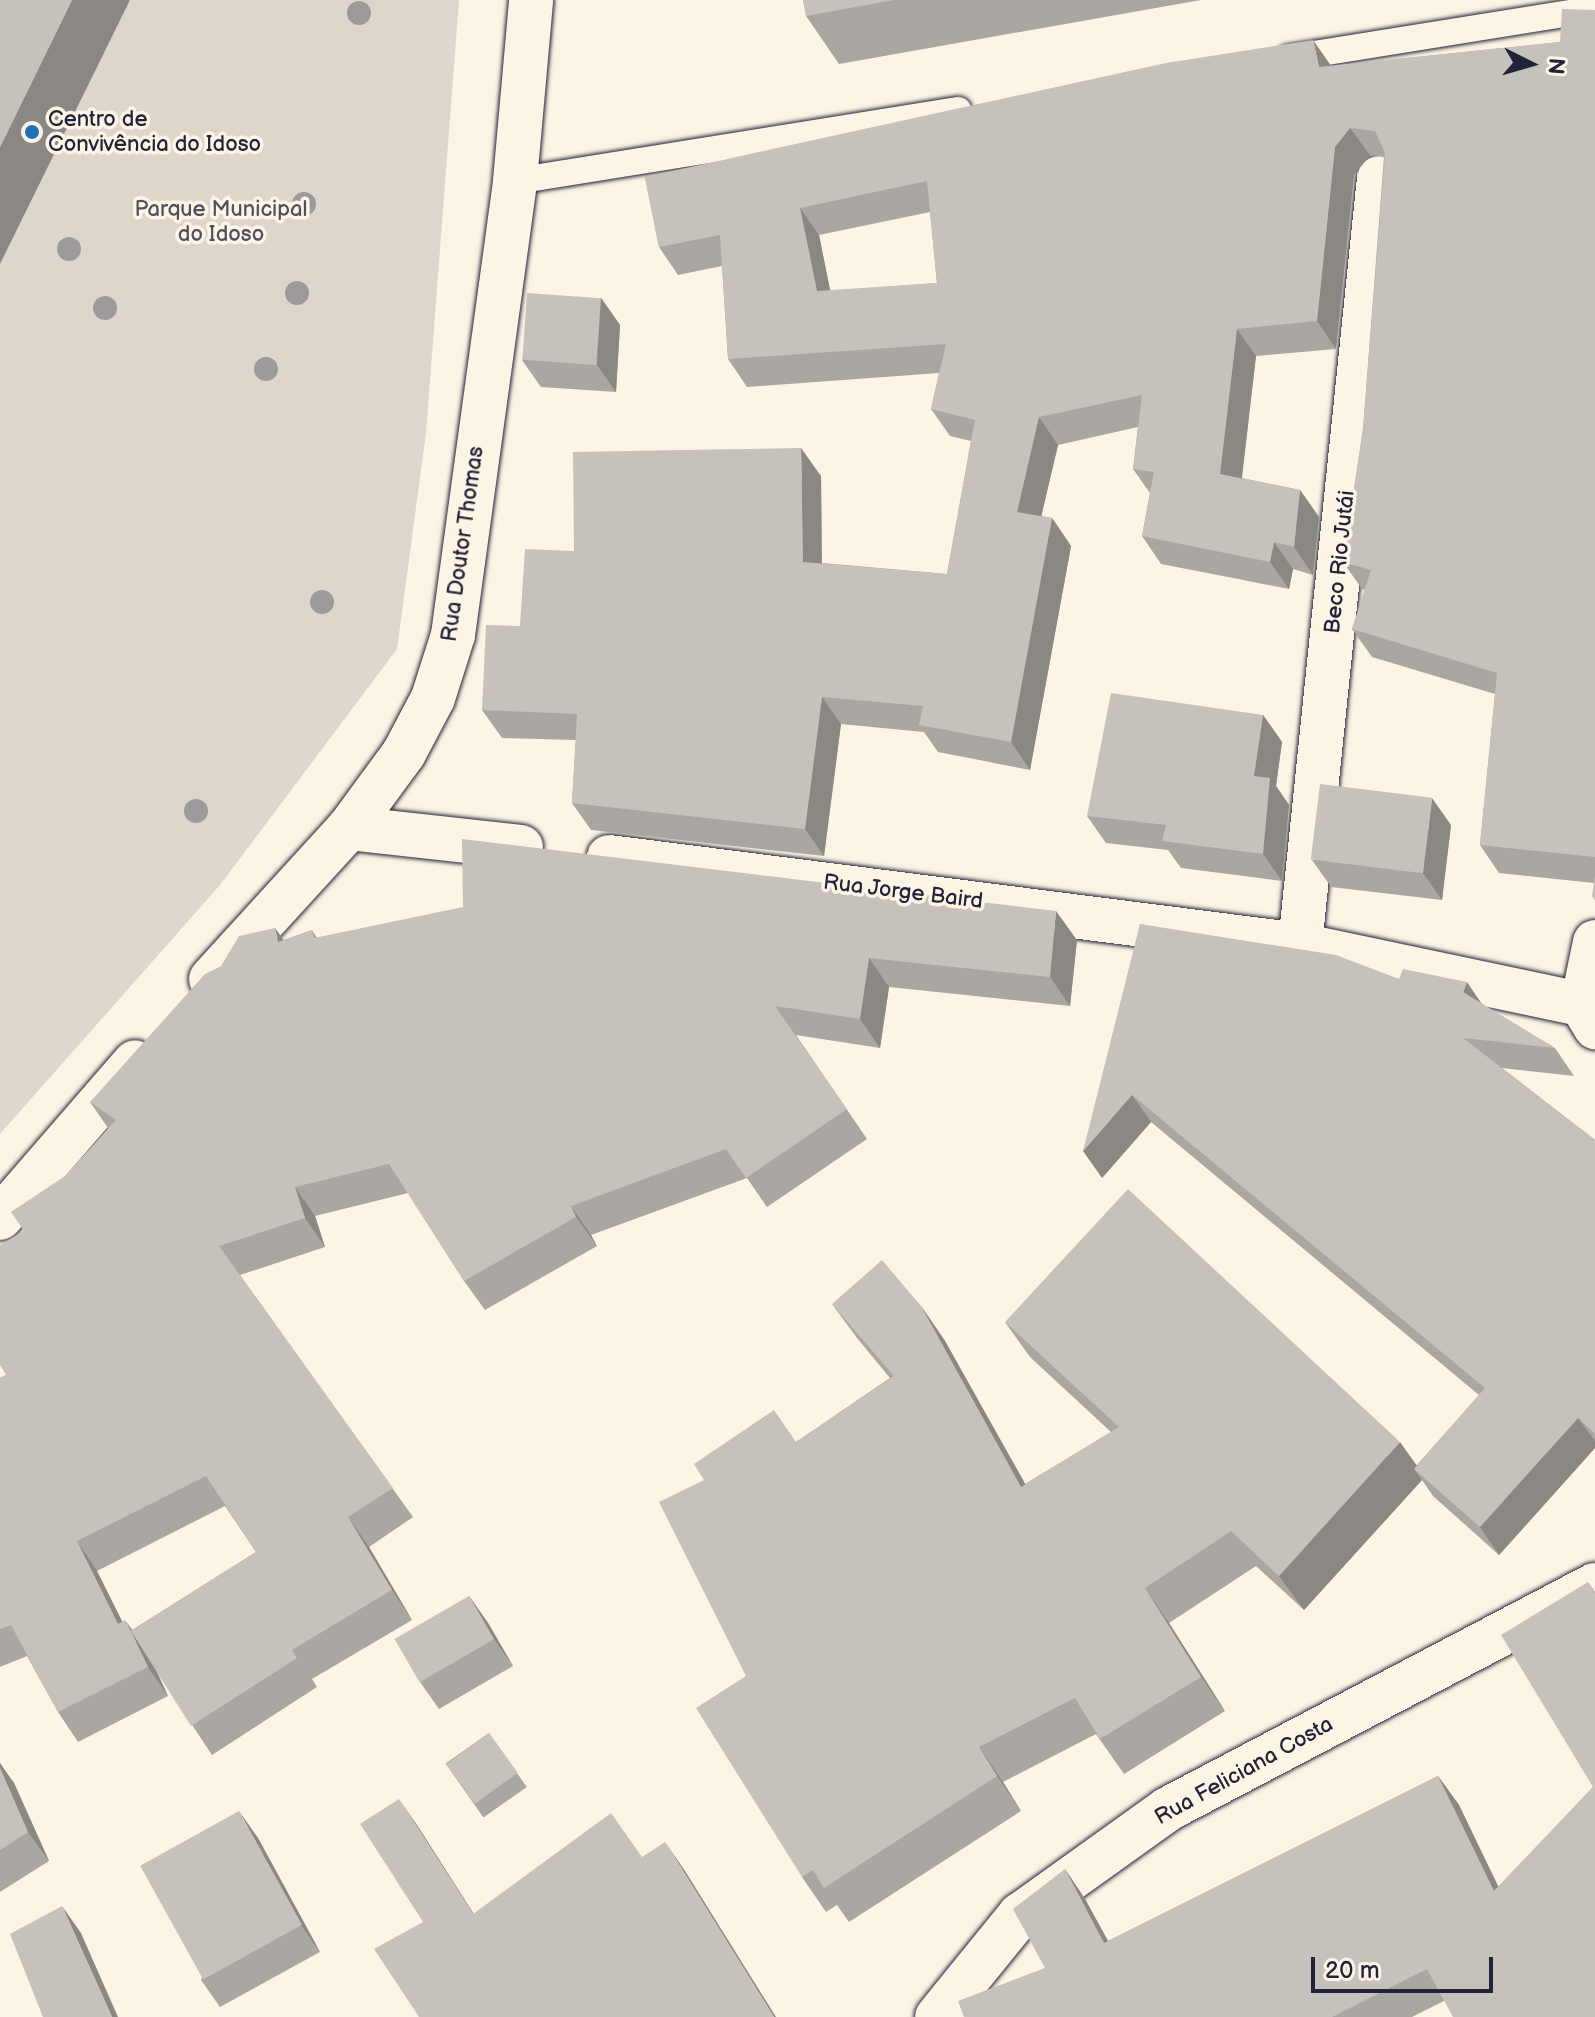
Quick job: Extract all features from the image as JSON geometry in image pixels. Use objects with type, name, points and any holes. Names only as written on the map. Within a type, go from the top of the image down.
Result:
[{"type":"street","name":"Rua Doutor Thomas","points":[[0,1218],[176,1017],[349,828],[404,753],[433,698],[453,635],[515,181],[531,0]]},
{"type":"street","name":"Beco Rio Jutái","points":[[1300,945],[1379,178]]},
{"type":"street","name":"Rua Jorge Baird","points":[[349,828],[857,885],[1300,945],[1591,1013]]},
{"type":"street","points":[[1591,1013],[1595,942]]},
{"type":"street","name":"Rua Feliciana Costa","points":[[937,2017],[1020,1915],[1168,1809],[1595,1585]]},
{"type":"lane","points":[[1266,61],[1595,9]]},
{"type":"lane","points":[[515,181],[984,106]]},
{"type":"green space","name":"Parque Municipal do Idoso","points":[[0,0],[459,0],[426,433],[397,649],[220,885],[0,1134]]},
{"type":"building","points":[[0,0],[72,0],[0,147]]},
{"type":"building","points":[[803,0],[894,0],[806,16]]},
{"type":"building","points":[[1562,9],[1595,10],[1595,857],[1480,845],[1497,673],[1352,629],[1371,570],[1343,562],[1363,429],[1385,153],[1375,131],[1350,128],[1335,147],[1317,321],[1237,329],[1220,474],[1300,490],[1294,547],[1274,542],[1270,562],[1142,536],[1154,472],[1133,469],[1142,395],[1039,417],[1017,512],[1052,518],[1011,742],[919,725],[923,706],[822,697],[805,829],[572,803],[577,714],[482,710],[486,625],[520,626],[525,549],[574,551],[573,452],[801,448],[803,562],[947,574],[975,420],[931,409],[946,344],[728,359],[720,235],[659,247],[645,177],[1166,63],[1313,40],[1319,67],[1560,42]],"holes":[[[927,181],[937,283],[817,291],[800,208]]]},
{"type":"building","points":[[527,293],[601,298],[596,365],[522,360]]},
{"type":"building","points":[[1111,693],[1263,715],[1254,776],[1270,778],[1263,854],[1162,841],[1166,825],[1087,816]]},
{"type":"building","points":[[1320,784],[1432,798],[1423,873],[1311,859]]},
{"type":"building","points":[[462,839],[1056,911],[1050,977],[869,958],[860,1019],[775,1006],[847,1109],[746,1178],[726,1149],[571,1206],[576,1217],[464,1281],[389,1164],[295,1187],[305,1218],[219,1246],[393,1488],[348,1517],[392,1590],[292,1650],[297,1658],[191,1726],[131,1631],[148,1667],[58,1712],[11,1625],[0,1629],[0,1378],[6,1375],[0,1365],[0,1245],[24,1231],[11,1212],[65,1176],[116,1120],[90,1102],[205,974],[221,966],[239,936],[275,928],[278,942],[312,930],[314,938],[463,907]],"holes":[[[206,1476],[256,1552],[131,1631],[125,1620],[118,1624],[77,1541]]]},
{"type":"building","points":[[1140,924],[1336,955],[1399,979],[1403,969],[1467,982],[1463,992],[1555,1048],[1463,1038],[1595,1140],[1595,1434],[1578,1418],[1480,1527],[1414,1469],[1485,1388],[1132,1095],[1083,1151]]},
{"type":"building","points":[[1128,1189],[1400,1442],[1279,1576],[1231,1531],[1145,1588],[1201,1677],[1100,1739],[1075,1698],[979,1747],[997,1776],[824,1888],[813,1870],[802,1877],[696,1708],[746,1676],[659,1502],[704,1480],[694,1464],[774,1410],[796,1442],[894,1376],[832,1304],[882,1260],[921,1306],[1021,1487],[1119,1427],[1005,1322]]},
{"type":"building","points":[[1588,1582],[1595,1593],[1595,2017],[1453,2017],[1427,1969],[1332,2017],[964,2017],[958,2001],[1045,1968],[1013,1909],[1065,1869],[1104,1943],[1438,1776],[1494,1891],[1593,1787],[1501,1635]]},
{"type":"building","points":[[469,1596],[494,1639],[420,1682],[395,1639]]},
{"type":"building","points":[[489,1733],[518,1773],[475,1804],[446,1764]]},
{"type":"building","points":[[0,1768],[28,1832],[0,1850]]},
{"type":"building","points":[[399,1799],[473,1914],[611,1813],[642,1857],[665,1842],[774,2017],[419,2017],[374,1949],[423,1922],[360,1824]]},
{"type":"building","points":[[239,1811],[302,1925],[203,1979],[140,1866]]},
{"type":"building","points":[[62,1906],[112,2017],[43,2017],[10,1934]]},
{"type":"place","name":"Centro de Convivência do Idoso","points":[[32,132]]}]
